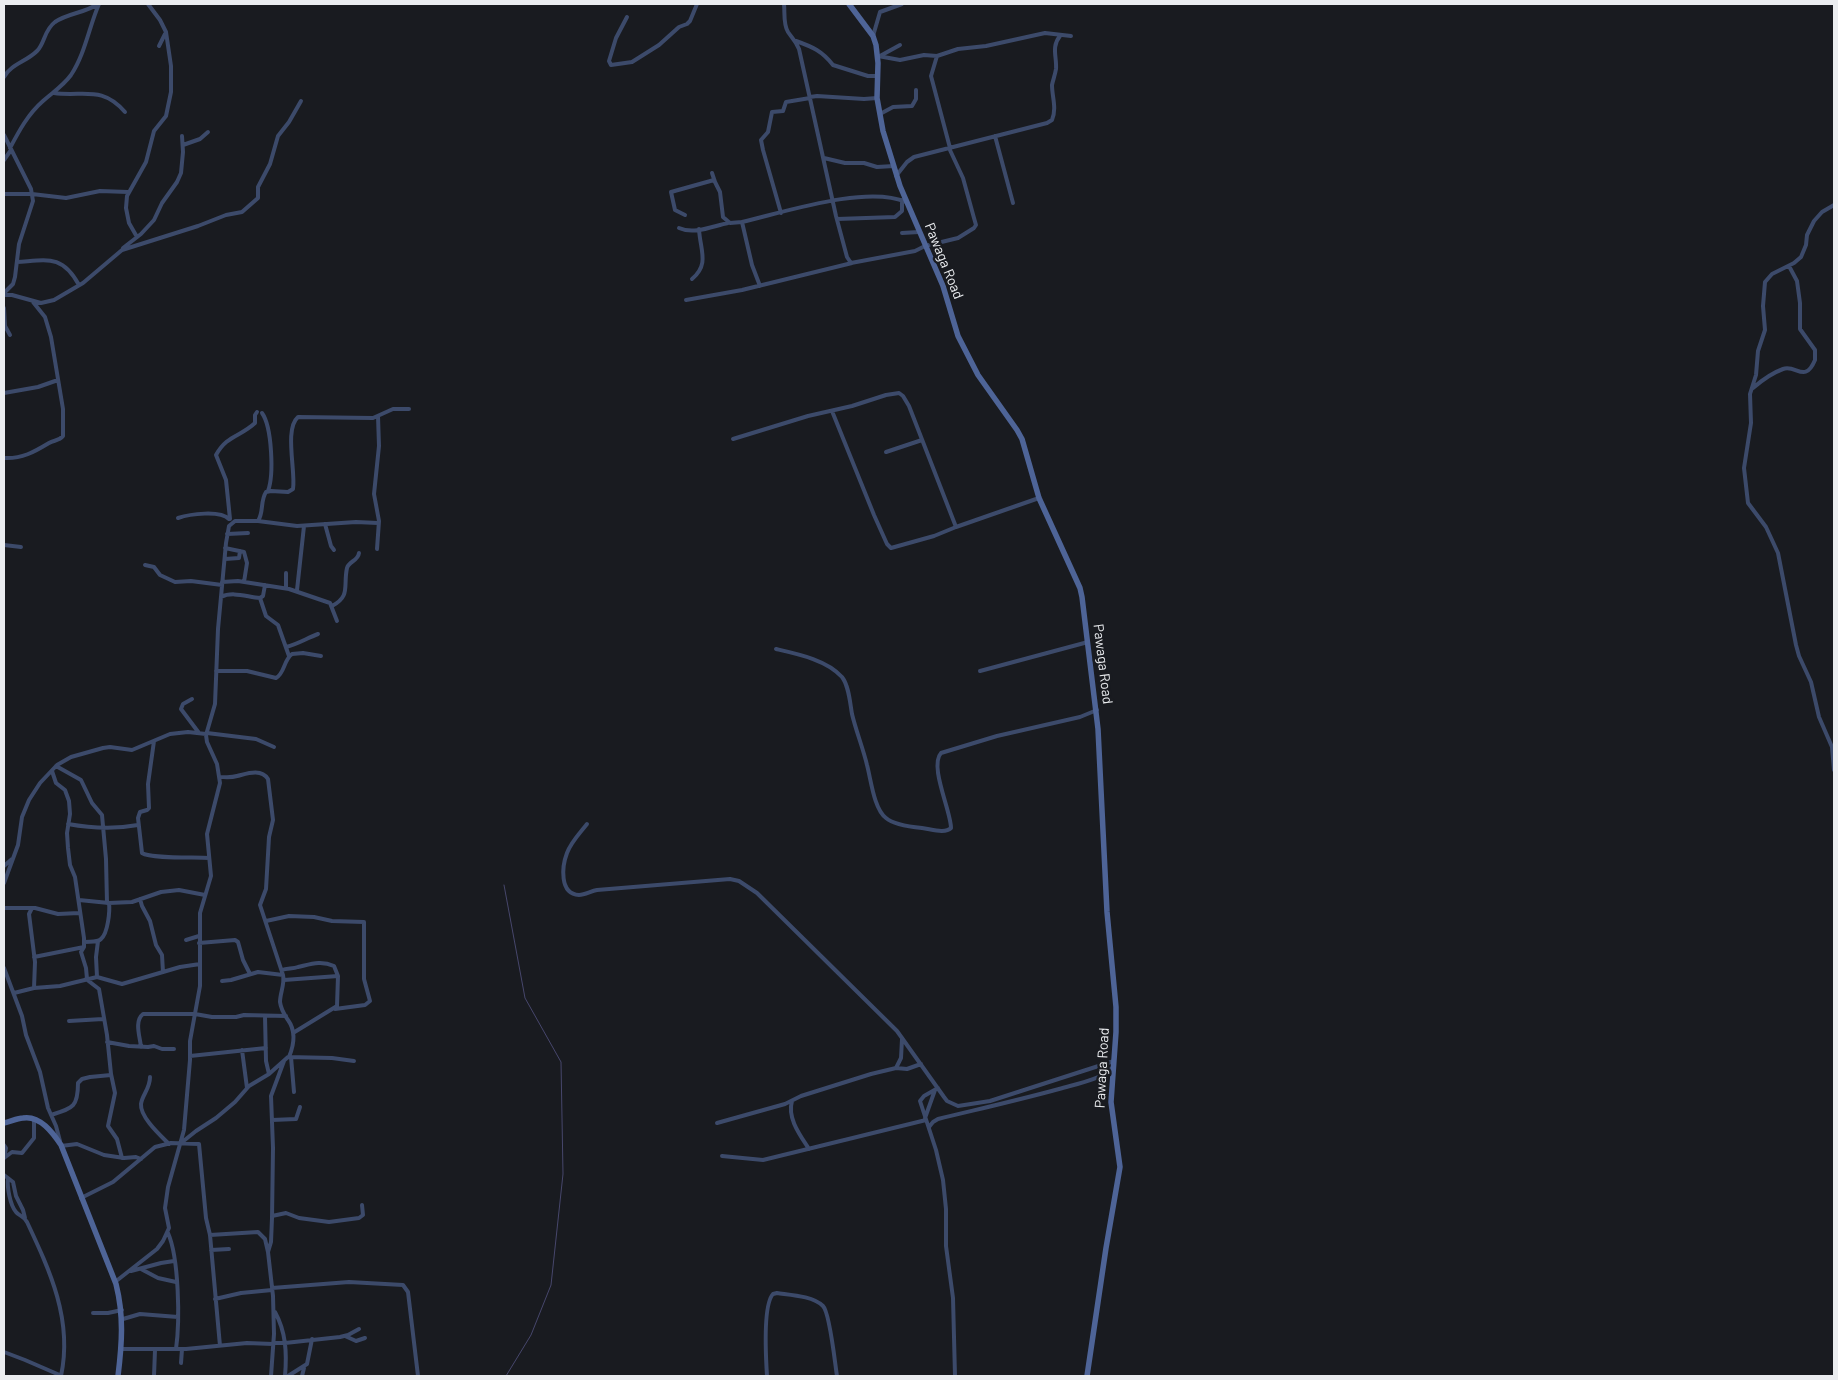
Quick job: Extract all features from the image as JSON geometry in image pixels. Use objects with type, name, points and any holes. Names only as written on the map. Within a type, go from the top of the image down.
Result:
[{"type":"main road","name":"Pawaga Road","points":[[849,4],[872,36],[879,56],[878,98],[880,114],[904,201],[938,270],[958,336],[972,365],[1012,420],[1022,439],[1039,498],[1080,588],[1097,710],[1107,912],[1116,1007],[1111,1102],[1120,1175],[1106,1248],[1088,1376]]},
{"type":"main road","points":[[4,1123],[23,1118],[34,1120],[48,1129],[61,1146],[115,1282],[122,1310],[118,1376]]},
{"type":"street","points":[[4,77],[12,67],[37,51],[46,32],[54,23],[99,4]]},
{"type":"street","points":[[4,160],[28,117],[43,101],[54,93],[72,72],[92,26],[99,4]]},
{"type":"street","points":[[137,237],[132,230],[127,215],[126,202],[128,192],[146,162],[154,132],[164,119],[172,92],[166,32],[148,4]]},
{"type":"street","points":[[627,17],[616,38],[609,61],[612,65],[632,62],[659,45],[679,27],[687,24],[698,4]]},
{"type":"street","points":[[784,4],[786,27],[796,41],[821,52],[829,58],[833,65],[868,76],[878,76]]},
{"type":"street","points":[[872,36],[880,12],[902,4]]},
{"type":"street","points":[[159,46],[166,32]]},
{"type":"street","points":[[879,56],[900,60],[924,55],[937,56],[958,49],[986,46],[1045,33],[1071,36]]},
{"type":"street","points":[[896,176],[910,160],[1047,123],[1052,120],[1054,111],[1052,84],[1056,68],[1055,46],[1060,36]]},
{"type":"street","points":[[796,41],[837,219],[847,257],[853,263]]},
{"type":"street","points":[[879,56],[900,45]]},
{"type":"street","points":[[686,300],[760,286],[853,263],[915,251],[925,246],[958,238],[974,228],[976,225],[963,178],[949,148],[931,76],[937,56]]},
{"type":"street","points":[[880,114],[893,107],[912,106],[916,99],[916,90]]},
{"type":"street","points":[[54,93],[92,93],[108,97],[116,102],[124,112]]},
{"type":"street","points":[[781,213],[762,150],[761,140],[768,132],[772,112],[784,111],[786,102],[817,96],[878,98]]},
{"type":"street","points":[[122,250],[198,226],[226,214],[239,213],[256,202],[259,184],[270,164],[278,136],[290,122],[301,101]]},
{"type":"street","points":[[182,145],[200,139],[208,132]]},
{"type":"street","points":[[4,135],[32,194],[32,205],[19,244],[14,280],[4,294],[33,302],[45,303],[79,286],[137,237],[157,216],[162,203],[181,173],[182,136]]},
{"type":"street","points":[[995,136],[1013,203]]},
{"type":"street","points":[[4,148],[10,148]]},
{"type":"street","points":[[824,158],[845,163],[864,163],[880,168],[894,166]]},
{"type":"street","points":[[712,173],[720,192],[723,217],[728,223]]},
{"type":"street","points":[[685,215],[675,210],[671,192],[714,180]]},
{"type":"street","points":[[4,194],[32,194],[70,198],[100,191],[128,192]]},
{"type":"street","points":[[679,228],[699,230],[728,223],[742,222],[833,200],[862,196],[884,197],[904,201],[902,212],[895,217],[837,219]]},
{"type":"street","points":[[1834,205],[1816,218],[1807,235],[1803,254],[1789,266],[1772,274],[1765,282],[1763,306],[1765,330],[1758,351],[1756,374],[1750,394],[1751,423],[1744,468],[1748,503],[1766,528],[1778,553],[1796,645],[1811,682],[1819,718],[1833,751],[1834,770]]},
{"type":"street","points":[[742,222],[752,265],[760,286]]},
{"type":"street","points":[[692,278],[700,271],[703,264],[699,230]]},
{"type":"street","points":[[902,233],[919,232]]},
{"type":"street","points":[[17,262],[48,259],[55,261],[71,272],[79,286]]},
{"type":"street","points":[[1752,389],[1782,369],[1788,368],[1802,373],[1805,372],[1812,366],[1815,360],[1814,350],[1800,329],[1800,303],[1797,281],[1789,266]]},
{"type":"street","points":[[4,458],[18,458],[31,454],[62,438],[63,433],[63,409],[48,327],[45,317],[33,302]]},
{"type":"street","points":[[4,308],[5,326],[10,335]]},
{"type":"street","points":[[4,393],[38,387],[58,380]]},
{"type":"street","points":[[733,438],[899,393],[909,406],[956,527]]},
{"type":"street","points":[[268,491],[284,493],[292,489],[294,484],[291,454],[293,427],[295,419],[298,417],[373,418],[392,410],[409,409]]},
{"type":"street","points":[[832,410],[874,515],[889,546],[896,548],[934,536],[1039,498]]},
{"type":"street","points":[[176,1350],[178,1317],[174,1249],[168,1232],[165,1208],[169,1179],[181,1143],[186,1106],[190,1041],[200,986],[200,913],[211,876],[206,834],[219,790],[220,777],[217,764],[207,742],[206,733],[214,709],[225,548],[231,521],[226,480],[216,455],[227,440],[241,433],[255,422],[255,415],[260,412],[267,425],[272,464],[271,479],[268,491],[263,498],[258,521]]},
{"type":"street","points":[[377,549],[378,523],[374,494],[379,446],[378,416]]},
{"type":"street","points":[[886,452],[922,440]]},
{"type":"street","points":[[178,518],[192,515],[220,515],[227,516],[231,521]]},
{"type":"street","points":[[231,521],[258,521],[304,526],[356,522],[378,523]]},
{"type":"street","points":[[326,524],[334,550]]},
{"type":"street","points":[[298,590],[304,526]]},
{"type":"street","points":[[227,534],[248,533]]},
{"type":"street","points":[[4,545],[21,547]]},
{"type":"street","points":[[225,548],[244,552],[247,559],[244,582]]},
{"type":"street","points":[[225,559],[239,558],[240,551]]},
{"type":"street","points":[[332,606],[341,601],[344,595],[347,569],[359,557],[359,554]]},
{"type":"street","points":[[145,565],[154,567],[160,575],[175,582],[222,583],[231,580],[298,590],[330,603],[337,621]]},
{"type":"street","points":[[286,573],[286,588]]},
{"type":"street","points":[[260,598],[263,596],[265,585]]},
{"type":"street","points":[[221,597],[235,594],[260,598]]},
{"type":"street","points":[[260,598],[266,616],[278,625],[289,656]]},
{"type":"street","points":[[286,647],[308,636],[318,634]]},
{"type":"street","points":[[980,671],[1088,642]]},
{"type":"street","points":[[776,648],[824,665],[841,677],[846,686],[855,729],[867,764],[876,802],[883,815],[890,821],[919,828],[944,831],[951,828],[938,771],[938,759],[941,753],[997,736],[1078,717],[1097,710]]},
{"type":"street","points":[[216,671],[247,671],[276,678],[282,673],[289,656],[296,654],[321,656]]},
{"type":"street","points":[[192,699],[183,704],[181,709],[199,733]]},
{"type":"street","points":[[4,883],[18,845],[22,817],[29,800],[40,783],[56,766],[71,757],[110,747],[132,750],[174,734],[206,733],[256,740],[274,747]]},
{"type":"street","points":[[154,741],[148,784],[149,808],[140,812],[138,818],[141,850],[144,854],[209,858]]},
{"type":"street","points":[[56,766],[81,780],[92,803],[102,815],[104,827],[109,920],[103,938],[98,941],[84,942]]},
{"type":"street","points":[[52,771],[55,780],[64,788],[69,800],[68,855],[74,873],[79,900],[84,942],[81,952],[86,968],[86,979]]},
{"type":"street","points":[[220,777],[234,777],[251,772],[263,774],[267,777],[273,820],[269,837],[266,889],[260,905],[284,978],[280,1003],[291,1024],[293,1033],[293,1046],[290,1057],[294,1092]]},
{"type":"street","points":[[68,824],[104,827],[138,825]]},
{"type":"street","points":[[587,824],[566,853],[564,883],[566,889],[580,895],[598,890],[730,879],[739,881],[757,893],[857,990],[902,1037],[937,1089],[952,1104],[968,1106],[990,1101],[1114,1064]]},
{"type":"street","points":[[4,866],[12,859]]},
{"type":"street","points":[[79,900],[108,903],[132,902],[161,892],[179,890],[205,894]]},
{"type":"street","points":[[140,899],[152,926],[156,945],[162,955],[163,972]]},
{"type":"street","points":[[4,908],[32,908],[58,914],[80,913]]},
{"type":"street","points":[[32,908],[29,914],[34,957],[34,988]]},
{"type":"street","points":[[266,922],[289,916],[332,920],[358,920],[364,922],[364,979],[370,1001],[365,1005],[335,1008],[293,1033]]},
{"type":"street","points":[[186,940],[199,936]]},
{"type":"street","points":[[199,943],[236,940],[250,974]]},
{"type":"street","points":[[96,977],[98,941]]},
{"type":"street","points":[[34,957],[84,947]]},
{"type":"street","points":[[282,970],[297,968],[310,963],[334,966],[338,976],[338,1002],[335,1008]]},
{"type":"street","points":[[14,993],[34,988],[60,986],[96,977],[122,984],[200,964]]},
{"type":"street","points":[[4,968],[40,1072],[61,1146],[78,1144],[93,1152],[122,1158],[136,1157],[141,1159]]},
{"type":"street","points":[[222,981],[262,972],[284,978],[338,976]]},
{"type":"street","points":[[86,979],[99,989],[115,1093],[108,1126],[117,1138],[122,1158]]},
{"type":"street","points":[[141,1047],[138,1021],[143,1014],[195,1014],[236,1017],[244,1015],[286,1016]]},
{"type":"street","points":[[265,1016],[266,1061],[269,1074]]},
{"type":"street","points":[[68,1021],[103,1019]]},
{"type":"street","points":[[896,1068],[901,1058],[902,1037]]},
{"type":"street","points":[[108,1042],[174,1049]]},
{"type":"street","points":[[190,1056],[266,1048]]},
{"type":"street","points":[[242,1050],[247,1088]]},
{"type":"street","points":[[181,1143],[235,1102],[247,1088],[269,1074],[290,1057],[332,1058],[354,1061]]},
{"type":"street","points":[[268,1252],[272,1242],[271,1094],[284,1061]]},
{"type":"street","points":[[716,1123],[792,1101],[801,1096],[871,1074],[896,1068],[907,1069],[921,1064]]},
{"type":"street","points":[[929,1127],[932,1122],[938,1119],[1019,1100],[1072,1085],[1108,1072],[1114,1064]]},
{"type":"street","points":[[51,1115],[75,1104],[78,1099],[78,1083],[82,1079],[111,1075]]},
{"type":"street","points":[[150,1077],[142,1108],[148,1121],[169,1144]]},
{"type":"street","points":[[926,1119],[937,1089]]},
{"type":"street","points":[[937,1089],[924,1096],[920,1101],[929,1127],[942,1180],[946,1209],[946,1246],[953,1298],[955,1376]]},
{"type":"street","points":[[792,1101],[791,1114],[793,1122],[809,1149]]},
{"type":"street","points":[[272,1120],[296,1119],[300,1107]]},
{"type":"street","points":[[722,1156],[763,1160],[926,1119]]},
{"type":"street","points":[[4,1158],[12,1152],[22,1153],[33,1140],[34,1120]]},
{"type":"street","points":[[81,1198],[113,1182],[156,1147],[181,1143],[199,1144],[206,1218],[210,1235],[220,1346]]},
{"type":"street","points":[[4,1145],[6,1148],[4,1158]]},
{"type":"street","points":[[4,1175],[13,1182],[16,1196],[51,1275],[60,1308],[65,1341],[61,1376],[4,1352]]},
{"type":"street","points":[[8,1179],[8,1188],[13,1207],[26,1220]]},
{"type":"street","points":[[272,1216],[286,1213],[299,1218],[329,1222],[359,1218],[363,1214],[362,1205]]},
{"type":"street","points":[[115,1282],[157,1249],[168,1232]]},
{"type":"street","points":[[210,1235],[258,1232],[265,1239],[274,1310],[271,1376]]},
{"type":"street","points":[[211,1250],[229,1248]]},
{"type":"street","points":[[129,1272],[161,1262],[174,1261]]},
{"type":"street","points":[[141,1269],[158,1278],[176,1282]]},
{"type":"street","points":[[215,1299],[272,1289],[349,1282],[403,1285],[408,1292],[418,1376]]},
{"type":"street","points":[[766,1376],[766,1335],[770,1299],[774,1294],[778,1293],[808,1299],[823,1306],[826,1310],[837,1376]]},
{"type":"street","points":[[93,1313],[108,1313],[122,1310]]},
{"type":"street","points":[[274,1310],[282,1327],[285,1343],[286,1376],[304,1368]]},
{"type":"street","points":[[122,1319],[140,1314],[178,1317]]},
{"type":"street","points":[[121,1349],[176,1350],[247,1342],[285,1343],[345,1336],[359,1329]]},
{"type":"street","points":[[345,1336],[356,1341],[365,1338]]},
{"type":"street","points":[[302,1376],[308,1362],[312,1340]]},
{"type":"street","points":[[181,1363],[182,1349]]},
{"type":"street","points":[[154,1376],[155,1350]]},
{"type":"waterway","points":[[504,885],[525,998],[561,1062],[563,1174],[551,1285],[531,1335],[506,1376]]}]
